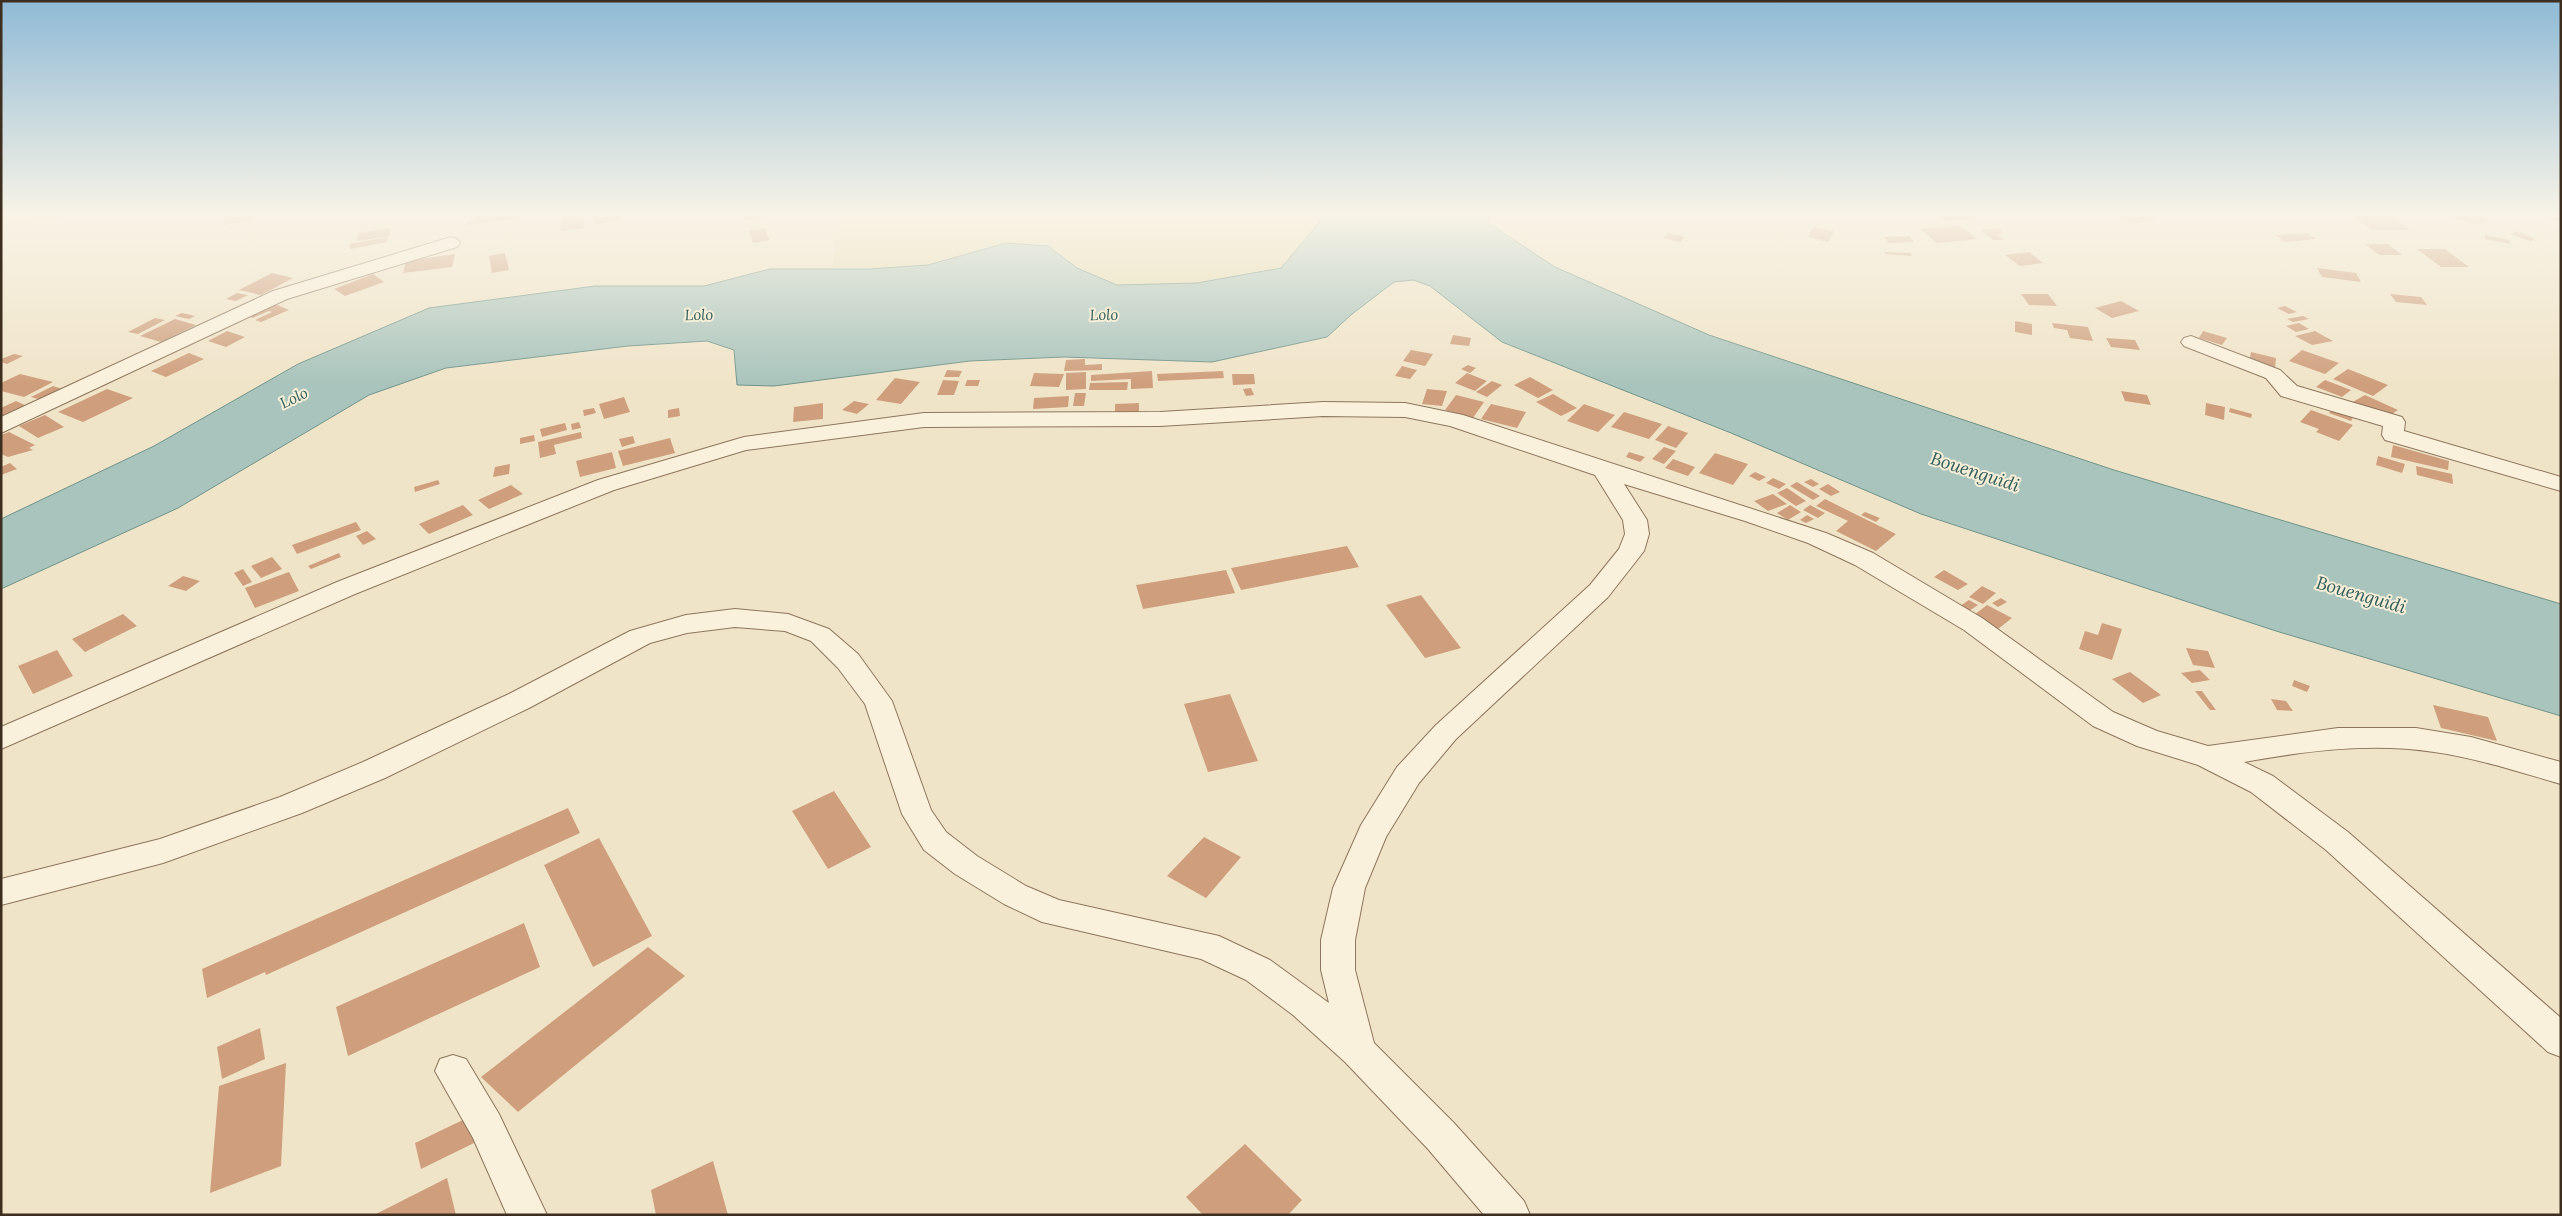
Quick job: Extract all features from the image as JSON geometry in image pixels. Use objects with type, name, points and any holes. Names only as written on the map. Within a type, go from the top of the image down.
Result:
[{"type":"street","points":[[1,426],[280,295],[363,270]]},
{"type":"street","points":[[2191,342],[2273,374],[2289,391],[2394,422],[2394,435],[2561,484]]},
{"type":"street","points":[[1,739],[346,588],[606,485],[744,444],[924,420],[1160,419],[1356,408],[1405,410],[1455,420],[1604,470],[1754,516],[1817,538],[1864,559],[1973,624],[2103,719],[2147,739],[2208,758],[2262,784],[2337,841],[2420,913],[2561,1041]]},
{"type":"street","points":[[1358,1051],[1338,970],[1338,940],[1349,888],[1372,834],[1408,775],[1446,732],[1599,591],[1631,552],[1637,534],[1635,520],[1604,470]]},
{"type":"street","points":[[1,892],[163,851],[291,805],[374,770],[502,709],[640,638],[686,624],[735,618],[788,623],[820,635],[848,661],[878,700],[917,814],[934,841],[966,865],[1015,896],[1054,912],[1207,946],[1258,970],[1305,1004],[1358,1051],[1442,1136],[1510,1215]]},
{"type":"street","points":[[2208,758],[2290,742],[2361,738],[2418,739],[2499,755],[2561,773]]},
{"type":"street","points":[[453,1071],[486,1126],[527,1215]]},
{"type":"shaded area","points":[[1081,270],[1272,270],[1197,283],[1117,285]]},
{"type":"water","points":[[767,270],[1081,270],[1117,285],[1197,283],[1271,270],[1561,270],[1709,335],[2114,470],[2561,604],[2561,716],[2276,631],[1921,514],[1731,433],[1502,342],[1430,286],[1413,280],[1394,282],[1352,314],[1327,337],[1212,362],[1064,357],[970,361],[774,386],[737,385],[734,350],[707,341],[628,346],[446,368],[369,395],[178,508],[1,589],[1,519],[154,446],[298,364],[429,308],[595,286],[704,286]]},
{"type":"building","points":[[404,270],[430,270],[403,273]]},
{"type":"building","points":[[491,270],[509,270],[492,273]]},
{"type":"building","points":[[2318,270],[2356,273],[2361,282],[2322,277]]},
{"type":"building","points":[[272,273],[293,278],[261,295],[239,290]]},
{"type":"building","points":[[373,274],[384,282],[345,296],[334,289]]},
{"type":"building","points":[[237,293],[248,295],[236,301],[226,299]]},
{"type":"building","points":[[2021,294],[2048,294],[2057,306],[2029,305]]},
{"type":"building","points":[[2390,294],[2421,297],[2427,305],[2396,302]]},
{"type":"building","points":[[2121,301],[2139,311],[2112,318],[2095,308]]},
{"type":"building","points":[[275,304],[289,310],[261,322],[255,320],[272,312],[269,311],[253,318],[248,316]]},
{"type":"building","points":[[2285,306],[2297,312],[2289,314],[2277,308]]},
{"type":"building","points":[[182,313],[195,316],[189,319],[175,316]]},
{"type":"building","points":[[2303,316],[2309,319],[2293,322],[2287,319]]},
{"type":"building","points":[[155,318],[165,320],[138,334],[128,332]]},
{"type":"building","points":[[175,319],[196,325],[161,342],[140,336]]},
{"type":"building","points":[[2015,321],[2032,324],[2032,335],[2015,332]]},
{"type":"building","points":[[2052,323],[2088,327],[2093,341],[2070,338],[2067,330],[2054,328]]},
{"type":"building","points":[[2299,323],[2309,329],[2296,332],[2286,326]]},
{"type":"building","points":[[227,331],[245,337],[226,347],[208,341]]},
{"type":"building","points":[[2203,331],[2227,338],[2222,345],[2199,338]]},
{"type":"building","points":[[2315,331],[2333,341],[2312,345],[2295,336]]},
{"type":"building","points":[[1453,335],[1471,338],[1469,346],[1450,344]]},
{"type":"building","points":[[2106,338],[2135,340],[2140,350],[2111,347]]},
{"type":"building","points":[[1411,350],[1433,354],[1425,366],[1403,361]]},
{"type":"building","points":[[2302,350],[2339,363],[2325,374],[2289,361]]},
{"type":"building","points":[[2251,352],[2276,358],[2275,369],[2249,363]]},
{"type":"building","points":[[189,353],[204,359],[166,377],[151,371]]},
{"type":"building","points":[[14,354],[23,356],[7,364],[1,362],[1,359]]},
{"type":"building","points":[[1085,359],[1085,365],[1102,364],[1102,370],[1064,371],[1066,360]]},
{"type":"building","points":[[1468,365],[1476,368],[1470,373],[1461,369]]},
{"type":"building","points":[[1402,366],[1417,370],[1410,379],[1395,376]]},
{"type":"building","points":[[2348,369],[2388,385],[2373,396],[2333,379]]},
{"type":"building","points":[[947,370],[962,371],[959,377],[944,377]]},
{"type":"building","points":[[1152,371],[1153,388],[1131,389],[1131,379],[1091,381],[1091,375]]},
{"type":"building","points":[[1223,371],[1224,378],[1158,381],[1157,374]]},
{"type":"building","points":[[1086,372],[1086,389],[1066,390],[1066,373]]},
{"type":"building","points":[[1034,373],[1064,374],[1059,387],[1030,386]]},
{"type":"building","points":[[1467,373],[1487,381],[1475,391],[1455,383]]},
{"type":"building","points":[[20,374],[53,382],[24,397],[1,391],[1,383]]},
{"type":"building","points":[[1232,374],[1254,374],[1255,384],[1233,385]]},
{"type":"building","points":[[1530,377],[1553,390],[1538,398],[1514,385]]},
{"type":"building","points":[[895,378],[920,382],[901,404],[876,400]]},
{"type":"building","points":[[943,380],[959,381],[954,395],[937,395]]},
{"type":"building","points":[[967,380],[980,380],[978,386],[965,386]]},
{"type":"building","points":[[2325,380],[2351,390],[2342,397],[2316,387]]},
{"type":"building","points":[[1492,381],[1502,385],[1487,397],[1476,392]]},
{"type":"building","points":[[1128,382],[1127,390],[1089,390],[1090,383]]},
{"type":"building","points":[[53,386],[63,389],[41,400],[31,397]]},
{"type":"building","points":[[1251,388],[1254,395],[1246,396],[1243,389]]},
{"type":"building","points":[[107,389],[133,398],[83,422],[58,412]]},
{"type":"building","points":[[1427,389],[1447,391],[1442,406],[1422,404]]},
{"type":"building","points":[[2121,391],[2147,395],[2151,405],[2125,401]]},
{"type":"building","points":[[1075,393],[1086,393],[1084,406],[1073,406]]},
{"type":"building","points":[[1553,394],[1577,408],[1561,416],[1536,402]]},
{"type":"building","points":[[1456,395],[1484,402],[1473,418],[1445,410]]},
{"type":"building","points":[[2365,395],[2398,410],[2392,414],[2383,411],[2377,414],[2351,403]]},
{"type":"building","points":[[1069,396],[1068,407],[1033,409],[1034,398]]},
{"type":"building","points":[[624,397],[630,412],[604,419],[599,404]]},
{"type":"building","points":[[16,401],[29,407],[1,420],[1,408]]},
{"type":"building","points":[[854,401],[869,404],[857,414],[842,410]]},
{"type":"building","points":[[823,403],[823,419],[793,422],[794,407]]},
{"type":"building","points":[[1139,403],[1139,412],[1115,413],[1115,404]]},
{"type":"building","points":[[2206,403],[2225,407],[2224,420],[2205,415]]},
{"type":"building","points":[[1491,404],[1526,412],[1517,428],[1481,419]]},
{"type":"building","points":[[1584,404],[1615,415],[1598,432],[1567,421]]},
{"type":"building","points":[[594,408],[596,413],[584,416],[583,410]]},
{"type":"building","points":[[679,408],[680,416],[668,418],[668,410]]},
{"type":"building","points":[[2230,408],[2252,414],[2251,418],[2229,412]]},
{"type":"building","points":[[2332,409],[2354,416],[2351,421],[2329,413]]},
{"type":"building","points":[[2311,410],[2353,425],[2339,441],[2316,432],[2319,429],[2300,422]]},
{"type":"building","points":[[1624,412],[1662,424],[1649,439],[1611,427]]},
{"type":"building","points":[[45,415],[64,427],[38,438],[19,426]]},
{"type":"building","points":[[579,422],[581,428],[572,430],[571,424]]},
{"type":"building","points":[[565,423],[567,430],[542,437],[540,429]]},
{"type":"building","points":[[1668,426],[1688,433],[1676,448],[1655,440]]},
{"type":"building","points":[[9,432],[35,445],[29,448],[33,450],[8,457],[1,454],[1,435]]},
{"type":"building","points":[[581,432],[582,438],[554,445],[556,454],[540,458],[538,442]]},
{"type":"building","points":[[534,435],[535,441],[520,444],[520,438]]},
{"type":"building","points":[[633,436],[635,443],[622,447],[619,439]]},
{"type":"building","points":[[670,438],[675,453],[623,466],[618,451]]},
{"type":"building","points":[[2393,445],[2449,461],[2448,470],[2391,457]]},
{"type":"building","points":[[1664,447],[1676,451],[1664,464],[1652,459]]},
{"type":"building","points":[[612,452],[616,468],[580,477],[576,461]]},
{"type":"building","points":[[1629,452],[1645,457],[1640,462],[1626,457]]},
{"type":"building","points":[[1715,453],[1748,464],[1733,485],[1699,473]]},
{"type":"building","points":[[2378,456],[2405,464],[2402,473],[2376,465]]},
{"type":"building","points":[[1673,459],[1695,467],[1688,476],[1665,468]]},
{"type":"building","points":[[10,463],[17,469],[1,475],[1,467]]},
{"type":"building","points":[[510,464],[509,474],[493,477],[495,467]]},
{"type":"building","points":[[2416,466],[2452,474],[2453,484],[2417,475]]},
{"type":"building","points":[[1755,472],[1766,477],[1759,481],[1749,476]]},
{"type":"building","points":[[1773,478],[1786,484],[1779,489],[1766,483]]},
{"type":"building","points":[[1811,479],[1819,484],[1813,487],[1804,482]]},
{"type":"building","points":[[438,480],[440,484],[415,492],[414,487]]},
{"type":"building","points":[[1797,482],[1820,496],[1813,500],[1790,486]]},
{"type":"building","points":[[1828,484],[1840,492],[1831,496],[1819,489]]},
{"type":"building","points":[[511,485],[523,494],[489,509],[478,500]]},
{"type":"building","points":[[1787,488],[1806,501],[1796,506],[1777,493]]},
{"type":"building","points":[[1773,494],[1787,504],[1768,511],[1754,501]]},
{"type":"building","points":[[1825,499],[1896,534],[1876,551],[1836,531],[1848,521],[1816,506]]},
{"type":"building","points":[[463,505],[473,515],[429,534],[419,524]]},
{"type":"building","points":[[1790,505],[1801,512],[1788,520],[1777,513]]},
{"type":"building","points":[[1810,505],[1825,513],[1818,518],[1803,510]]},
{"type":"building","points":[[1865,512],[1880,518],[1876,522],[1861,515]]},
{"type":"building","points":[[1807,515],[1814,519],[1806,523],[1800,520]]},
{"type":"building","points":[[356,522],[361,530],[297,554],[292,545]]},
{"type":"building","points":[[367,531],[376,539],[363,545],[356,536]]},
{"type":"building","points":[[1347,546],[1359,567],[1241,590],[1231,568]]},
{"type":"building","points":[[339,553],[341,557],[311,569],[308,566]]},
{"type":"building","points":[[272,557],[282,569],[261,578],[251,566]]},
{"type":"building","points":[[243,569],[252,582],[243,586],[234,573]]},
{"type":"building","points":[[1226,570],[1235,593],[1143,609],[1136,585]]},
{"type":"building","points":[[1944,570],[1968,584],[1958,590],[1934,577]]},
{"type":"building","points":[[289,572],[299,591],[255,608],[245,588]]},
{"type":"building","points":[[183,576],[200,581],[186,591],[168,586]]},
{"type":"building","points":[[1982,586],[1996,593],[1983,604],[1969,597]]},
{"type":"building","points":[[1421,595],[1461,648],[1425,658],[1386,605]]},
{"type":"building","points":[[2001,598],[2007,602],[1998,607],[1992,603]]},
{"type":"building","points":[[1969,600],[1978,605],[1966,613],[1957,608]]},
{"type":"building","points":[[1987,605],[2012,618],[1998,629],[1974,615]]},
{"type":"building","points":[[123,614],[137,626],[85,652],[72,639]]},
{"type":"building","points":[[2102,623],[2122,629],[2112,660],[2079,649],[2085,631],[2098,635]]},
{"type":"building","points":[[2186,648],[2208,651],[2215,668],[2193,665]]},
{"type":"building","points":[[57,650],[73,676],[33,694],[18,666]]},
{"type":"building","points":[[2200,670],[2210,680],[2192,683],[2181,673]]},
{"type":"building","points":[[2130,672],[2161,695],[2143,703],[2112,679]]},
{"type":"building","points":[[2294,680],[2310,686],[2307,692],[2292,686]]},
{"type":"building","points":[[2195,691],[2202,691],[2216,710],[2210,710]]},
{"type":"building","points":[[1230,694],[1258,761],[1208,772],[1184,704]]},
{"type":"building","points":[[2271,699],[2286,701],[2293,711],[2277,710]]},
{"type":"building","points":[[2433,705],[2488,717],[2497,741],[2441,728]]},
{"type":"building","points":[[834,791],[871,847],[828,869],[792,811]]},
{"type":"building","points":[[568,808],[580,833],[266,975],[265,972],[207,998],[202,969]]},
{"type":"building","points":[[1204,837],[1241,857],[1206,898],[1167,876]]},
{"type":"building","points":[[599,838],[652,936],[593,967],[544,865]]},
{"type":"building","points":[[524,923],[540,967],[348,1056],[336,1007]]},
{"type":"building","points":[[648,947],[685,976],[518,1112],[481,1077]]},
{"type":"building","points":[[260,1028],[265,1059],[222,1079],[217,1047]]},
{"type":"building","points":[[286,1063],[281,1166],[210,1193],[219,1086]]},
{"type":"building","points":[[467,1118],[474,1143],[421,1169],[415,1143]]},
{"type":"building","points":[[1245,1144],[1302,1200],[1288,1215],[1203,1215],[1186,1197]]},
{"type":"building","points":[[713,1161],[728,1215],[656,1215],[651,1190]]},
{"type":"building","points":[[447,1178],[456,1215],[374,1215]]},
{"type":"water label","name":"Lolo","points":[[699,315]]},
{"type":"water label","name":"Lolo","points":[[1104,315]]},
{"type":"water label","name":"Lolo","points":[[294,398]]},
{"type":"water label","name":"Bouenguidi","points":[[1975,472]]},
{"type":"water label","name":"Bouenguidi","points":[[2361,595]]}]
